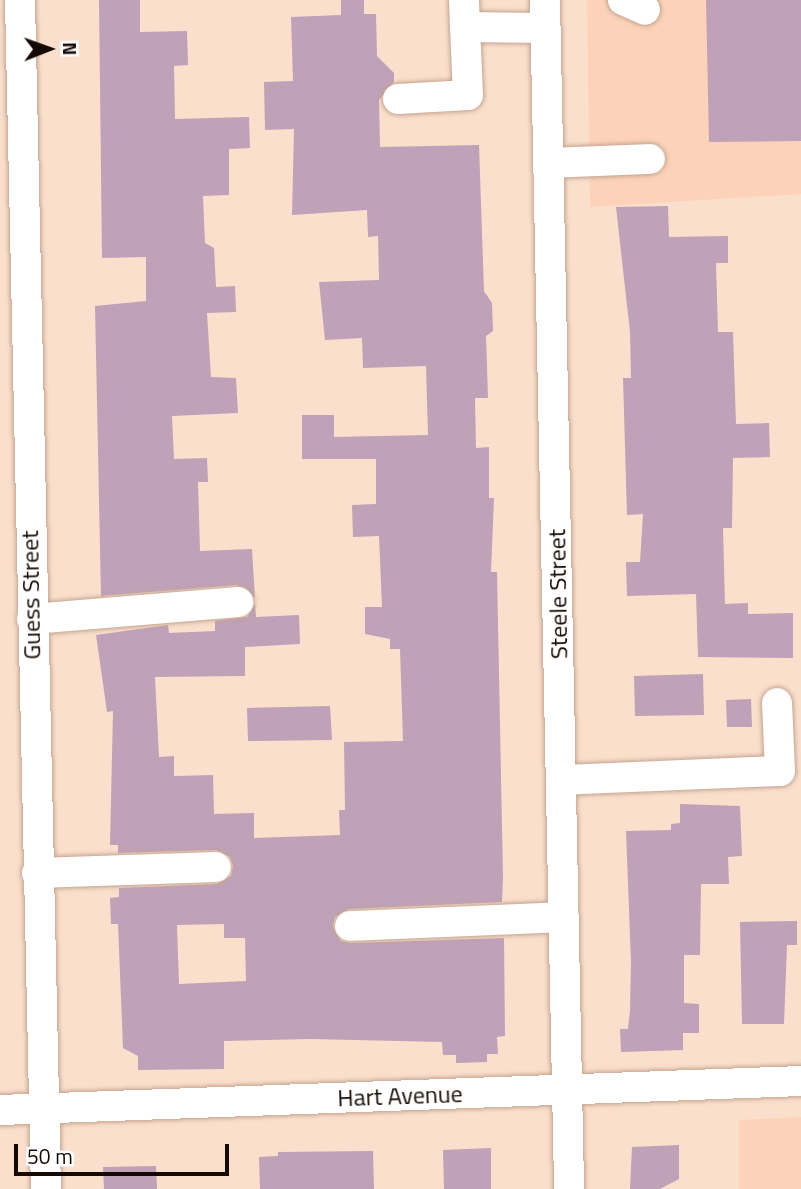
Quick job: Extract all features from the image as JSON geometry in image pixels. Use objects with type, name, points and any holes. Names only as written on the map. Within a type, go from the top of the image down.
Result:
[{"type":"street","name":"Guess Street","points":[[20,0],[46,1189]]},
{"type":"street","points":[[398,99],[468,95],[465,14],[545,14]]},
{"type":"street","name":"Steele Street","points":[[545,14],[569,1189]]},
{"type":"street","points":[[550,163],[650,159]]},
{"type":"street","points":[[32,619],[238,602]]},
{"type":"street","points":[[561,780],[780,771],[777,703]]},
{"type":"street","points":[[37,873],[216,867]]},
{"type":"street","points":[[350,926],[564,917]]},
{"type":"street","name":"Hart Avenue","points":[[0,1110],[801,1082]]},
{"type":"shaded area","points":[[587,0],[801,0],[801,194],[590,207]]},
{"type":"shaded area","points":[[801,1117],[801,1189],[739,1189],[739,1120]]},
{"type":"building","points":[[99,0],[140,0],[140,32],[187,31],[188,65],[174,66],[175,119],[249,117],[250,148],[229,149],[229,195],[203,196],[205,243],[214,248],[216,287],[235,286],[236,312],[207,313],[211,377],[236,378],[238,413],[172,416],[174,459],[207,458],[208,482],[198,482],[200,551],[252,549],[255,598],[237,585],[101,596],[95,306],[146,301],[146,257],[102,258]]},
{"type":"building","points":[[341,0],[364,0],[364,14],[376,14],[377,56],[394,73],[394,82],[379,100],[380,147],[479,145],[484,291],[492,303],[493,331],[486,336],[488,398],[475,398],[476,448],[489,447],[489,498],[494,498],[491,572],[497,572],[503,877],[502,902],[349,909],[335,917],[333,927],[341,941],[351,943],[504,938],[505,1036],[497,1037],[498,1054],[487,1054],[487,1062],[456,1063],[456,1055],[443,1055],[442,1042],[311,1039],[224,1041],[224,1069],[138,1070],[138,1056],[123,1048],[118,924],[111,924],[110,898],[119,897],[119,888],[217,884],[231,876],[233,866],[230,857],[216,850],[118,853],[118,845],[110,845],[113,711],[107,712],[96,635],[168,625],[169,633],[215,631],[215,621],[247,617],[255,604],[256,617],[299,615],[300,644],[245,647],[245,676],[155,677],[159,757],[174,756],[174,776],[213,775],[214,814],[254,813],[254,838],[340,835],[339,810],[345,810],[344,742],[403,741],[400,649],[390,649],[390,639],[365,634],[365,607],[382,607],[379,536],[353,537],[352,505],[376,504],[376,459],[302,459],[302,415],[334,415],[334,437],[428,435],[426,366],[363,368],[362,338],[325,340],[319,282],[379,280],[378,236],[368,237],[367,210],[292,215],[294,129],[265,130],[264,82],[293,81],[291,17],[341,15]],"holes":[[[224,924],[224,938],[245,938],[246,981],[179,984],[177,925]]]},
{"type":"building","points":[[706,0],[801,0],[801,141],[709,142]]},
{"type":"building","points":[[668,206],[669,237],[728,236],[728,263],[716,263],[718,332],[733,332],[736,424],[769,423],[770,457],[733,458],[732,528],[723,528],[725,604],[748,603],[748,614],[793,613],[793,658],[698,657],[696,594],[627,596],[626,562],[640,562],[643,514],[627,515],[623,378],[631,378],[630,332],[616,207]]},
{"type":"building","points":[[703,674],[704,715],[635,716],[634,676]]},
{"type":"building","points":[[751,699],[752,727],[727,727],[726,700]]},
{"type":"building","points":[[330,706],[332,740],[248,741],[247,708]]},
{"type":"building","points":[[680,804],[740,806],[742,856],[728,857],[729,884],[701,884],[700,955],[684,955],[684,1003],[699,1004],[699,1033],[683,1033],[683,1050],[621,1052],[620,1029],[628,1029],[630,1011],[626,831],[671,830],[671,824],[680,823]]},
{"type":"building","points":[[797,921],[797,945],[787,945],[784,1024],[742,1024],[740,922]]},
{"type":"building","points":[[679,1145],[679,1179],[660,1189],[630,1189],[632,1147]]},
{"type":"building","points":[[491,1148],[491,1189],[444,1189],[443,1150]]},
{"type":"building","points":[[373,1151],[374,1189],[260,1189],[259,1157],[278,1156],[278,1152]]},
{"type":"building","points":[[156,1166],[157,1189],[104,1189],[103,1167]]}]
